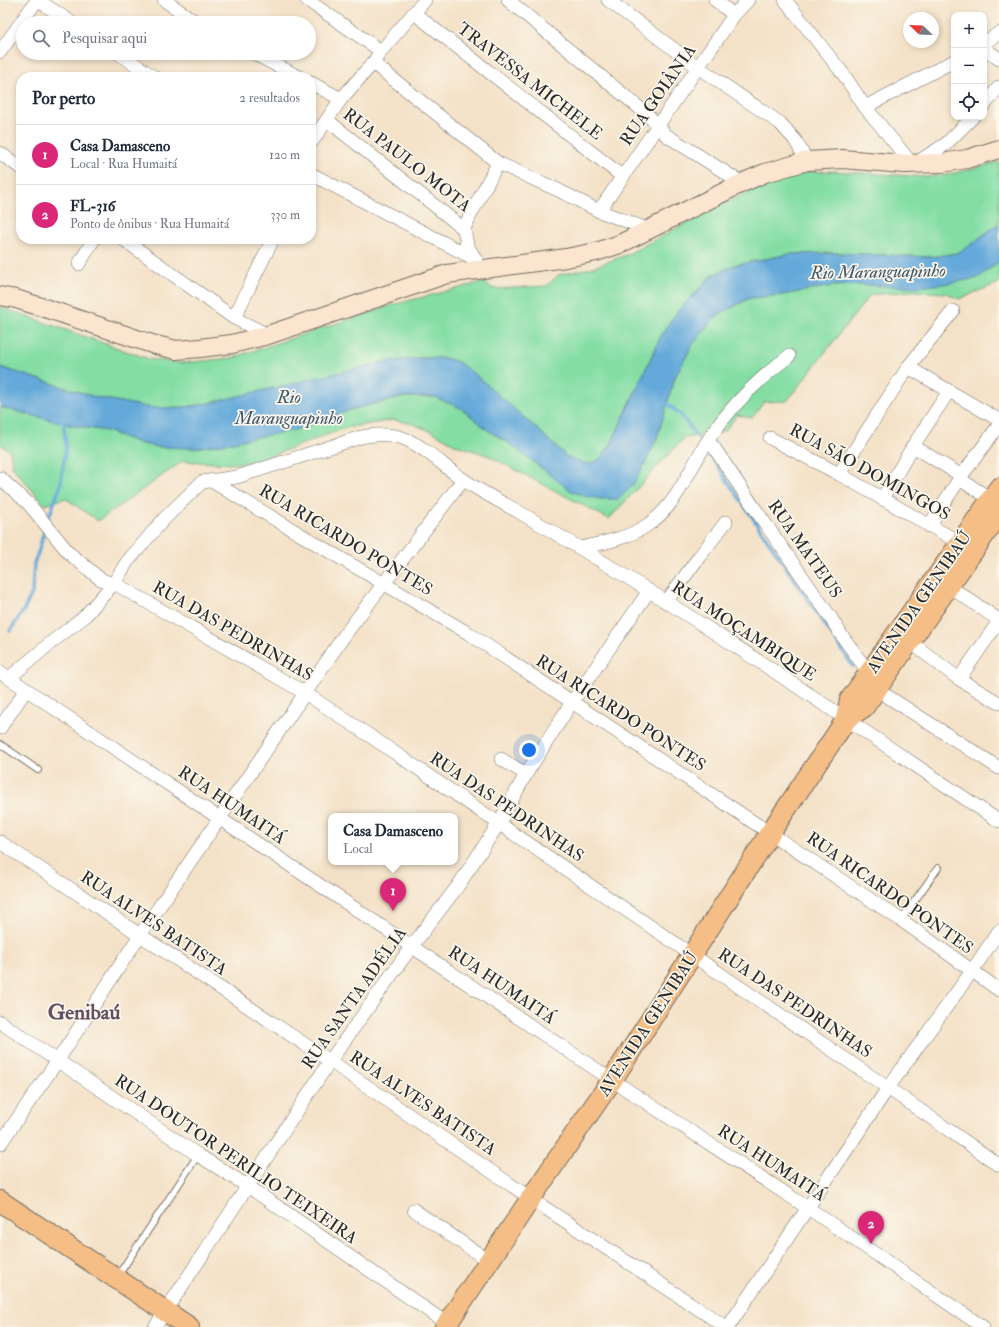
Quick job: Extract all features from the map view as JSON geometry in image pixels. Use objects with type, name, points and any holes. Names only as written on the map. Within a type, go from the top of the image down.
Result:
[{"type":"main road","points":[[0,296],[16,299],[152,344],[176,350],[232,344],[268,335],[447,274],[566,258],[596,252],[620,244],[650,230],[742,183],[806,161],[842,159],[913,165],[942,163],[999,149]]},
{"type":"main road","name":"AVENIDA GENIBAÚ","points":[[872,681],[967,547],[996,501]]},
{"type":"main road","name":"AVENIDA GENIBAÚ","points":[[448,1326],[531,1198],[612,1080],[770,833],[846,719],[850,700],[872,681],[909,641],[948,586],[967,547]]},
{"type":"main road","points":[[0,1201],[116,1279],[160,1319],[189,1327]]},
{"type":"street","points":[[26,16],[37,0],[61,16]]},
{"type":"street","points":[[164,0],[188,16]]},
{"type":"street","points":[[307,0],[381,51]]},
{"type":"street","points":[[316,136],[341,99],[425,0]]},
{"type":"street","points":[[508,0],[648,115],[666,135],[742,183]]},
{"type":"street","points":[[608,0],[699,68],[780,123],[796,140],[806,161]]},
{"type":"street","points":[[715,0],[734,15]]},
{"type":"street","name":"RUA GOIÂNIA","points":[[599,211],[699,68],[734,15],[748,0]]},
{"type":"street","points":[[786,0],[844,75],[865,107],[913,165],[946,144],[970,120]]},
{"type":"street","name":"TRAVESSA MICHELE","points":[[414,13],[623,177]]},
{"type":"street","points":[[0,52],[16,30]]},
{"type":"street","points":[[987,41],[999,33]]},
{"type":"street","points":[[987,50],[999,59]]},
{"type":"street","points":[[128,60],[146,72]]},
{"type":"street","points":[[267,60],[290,72]]},
{"type":"street","points":[[373,63],[498,163],[558,190],[599,211],[650,230]]},
{"type":"street","points":[[865,107],[951,63]]},
{"type":"street","name":"RUA PAULO MOTA","points":[[316,86],[341,99]]},
{"type":"street","points":[[987,101],[999,86]]},
{"type":"street","name":"RUA PAULO MOTA","points":[[327,120],[464,229]]},
{"type":"street","points":[[0,153],[16,164]]},
{"type":"street","points":[[475,259],[468,245],[464,229],[498,163]]},
{"type":"street","points":[[316,177],[475,259],[491,269]]},
{"type":"street","points":[[79,264],[91,244]]},
{"type":"street","points":[[130,244],[234,318],[268,335]]},
{"type":"street","points":[[234,318],[270,244]]},
{"type":"street","points":[[838,474],[908,367],[953,311]]},
{"type":"street","points":[[580,548],[624,537],[641,529],[658,517],[676,497],[699,454],[723,419],[754,385],[790,356]]},
{"type":"street","points":[[908,367],[999,420]]},
{"type":"street","points":[[882,499],[913,446],[949,391]]},
{"type":"street","points":[[929,526],[960,478],[999,425]]},
{"type":"street","name":"RUA MOÇAMBIQUE","points":[[5,675],[84,617],[114,583],[127,562],[164,519],[202,482],[213,482],[237,477],[361,438],[378,434],[395,436],[412,442],[463,480],[580,548],[649,591],[846,719],[999,821]]},
{"type":"street","name":"RUA SÃO DOMINGOS","points":[[770,438],[838,474],[967,547]]},
{"type":"street","name":"RUA MATEUS","points":[[713,446],[751,504],[825,608],[872,681]]},
{"type":"street","points":[[913,446],[957,473],[960,478],[996,501]]},
{"type":"street","name":"RUA DAS PEDRINHAS","points":[[0,478],[28,503],[69,553],[99,578],[107,582],[114,583],[305,693],[404,758],[999,1165]]},
{"type":"street","points":[[0,1144],[58,1060],[140,935],[346,633],[463,480]]},
{"type":"street","name":"RUA RICARDO PONTES","points":[[213,482],[468,633],[901,920],[999,990]]},
{"type":"street","points":[[666,602],[698,557],[726,522]]},
{"type":"street","points":[[948,586],[999,621],[959,679]]},
{"type":"street","name":"RUA SANTA ADÉLIA","points":[[160,1319],[249,1187],[330,1062],[412,946],[458,886],[499,823],[526,774],[572,702],[649,591]]},
{"type":"street","points":[[909,641],[959,679],[999,703]]},
{"type":"street","name":"RUA HUMAITÁ","points":[[5,675],[612,1080],[808,1208],[983,1327]]},
{"type":"street","points":[[872,681],[999,768]]},
{"type":"street","points":[[0,728],[26,690]]},
{"type":"street","points":[[501,759],[526,774]]},
{"type":"street","name":"RUA ALVES BATISTA","points":[[0,842],[531,1198],[727,1327]]},
{"type":"street","points":[[727,1327],[888,1088],[999,931]]},
{"type":"street","name":"RUA DOUTOR PERILIO TEIXEIRA","points":[[0,1022],[198,1155],[249,1187],[448,1326]]},
{"type":"street","points":[[414,1210],[489,1261]]},
{"type":"lane","points":[[0,744],[38,770]]},
{"type":"lane","points":[[901,920],[938,868]]},
{"type":"lane","points":[[116,1279],[198,1155]]},
{"type":"green space","points":[[999,162],[999,223],[968,247],[957,253],[931,257],[836,253],[790,254],[735,265],[712,275],[677,312],[661,336],[610,446],[599,460],[588,464],[567,457],[536,428],[445,358],[419,358],[186,407],[152,408],[95,397],[0,367],[0,307],[149,359],[181,363],[232,358],[392,305],[483,282],[494,289],[547,286],[558,275],[591,268],[626,255],[723,204],[769,183],[807,172],[832,171],[926,177],[947,175]]},
{"type":"green space","points":[[999,261],[999,283],[959,299],[946,293],[912,291],[870,295],[787,401],[764,402],[752,418],[737,415],[725,431],[684,438],[609,519],[487,455],[456,445],[435,433],[413,424],[394,420],[345,428],[271,456],[243,463],[230,464],[183,461],[98,521],[65,498],[45,505],[13,468],[10,451],[0,444],[0,407],[70,425],[107,431],[142,444],[159,447],[195,448],[222,444],[313,423],[353,409],[404,397],[434,397],[461,408],[489,431],[509,443],[552,476],[645,464],[657,438],[675,377],[693,344],[716,316],[750,298],[782,295],[831,286],[978,278]]},
{"type":"water","name":"Rio Maranguapinho","points":[[999,223],[999,261],[978,278],[919,287],[857,285],[831,286],[782,295],[750,298],[716,316],[693,344],[675,377],[657,438],[645,464],[632,486],[619,499],[600,499],[571,491],[509,443],[489,431],[461,408],[434,397],[404,397],[353,409],[295,430],[195,448],[159,447],[142,444],[107,431],[70,425],[0,407],[0,367],[95,397],[152,408],[186,407],[209,403],[384,362],[419,358],[445,358],[458,362],[477,376],[567,457],[588,464],[599,460],[610,446],[661,336],[677,312],[713,275],[735,265],[790,254],[836,253],[931,257],[957,253],[968,247]]},
{"type":"waterway","points":[[665,402],[681,415],[698,438]]},
{"type":"waterway","points":[[47,522],[60,487],[66,446],[63,419]]},
{"type":"waterway","points":[[710,455],[853,666]]},
{"type":"waterway","points":[[10,631],[24,610],[32,593],[34,563],[45,528]]},
{"type":"place","name":"Casa Damasceno","points":[[393,911]]},
{"type":"place","name":"FL-316","points":[[871,1244]]},
{"type":"district","name":"Genibaú","points":[[84,1012]]}]
